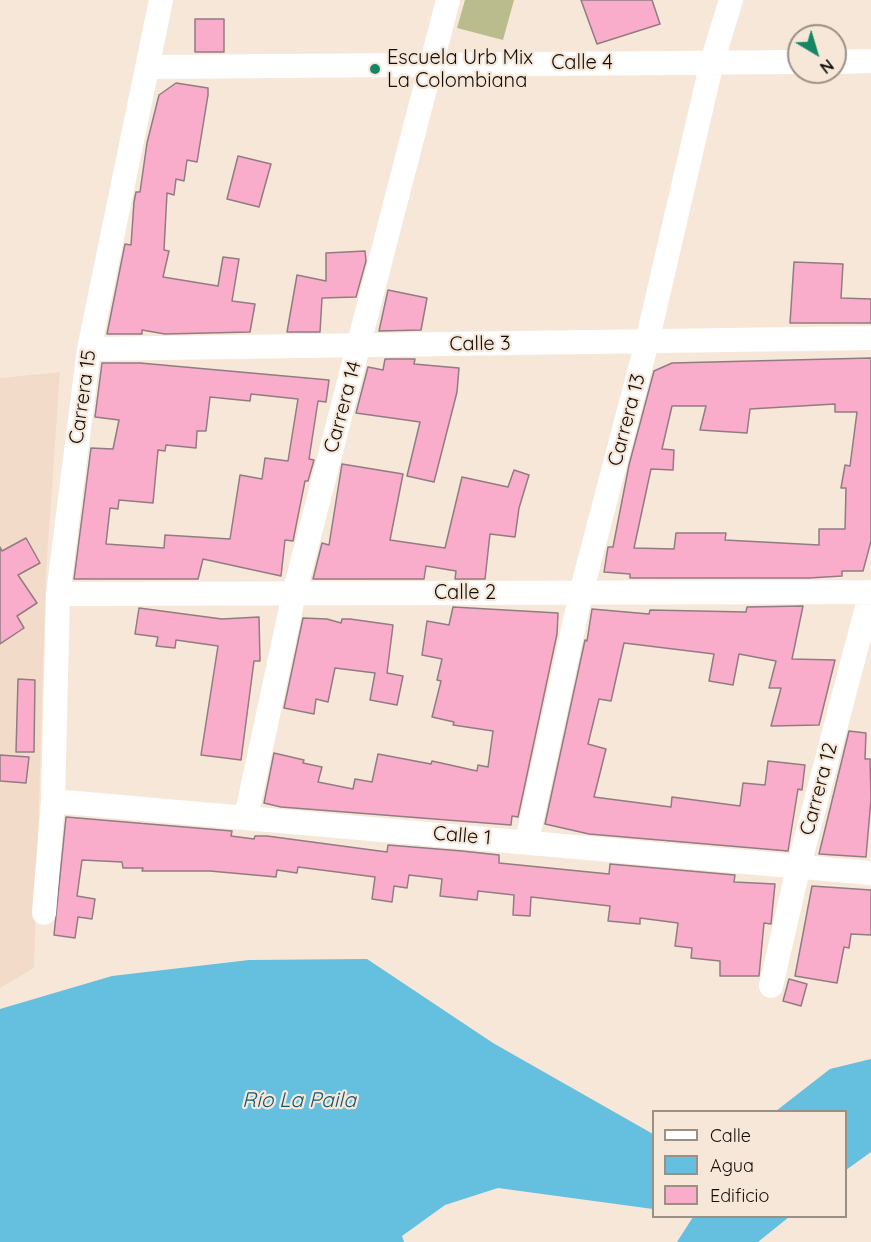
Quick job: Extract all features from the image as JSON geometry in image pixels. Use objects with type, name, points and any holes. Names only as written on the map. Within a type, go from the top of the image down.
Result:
[{"type":"street","name":"Carrera 15","points":[[44,913],[53,801],[58,594],[89,349],[161,0]]},
{"type":"street","name":"Carrera 14","points":[[246,817],[294,594],[448,0]]},
{"type":"street","name":"Carrera 13","points":[[527,842],[581,592],[647,342],[712,62],[731,0]]},
{"type":"street","points":[[847,62],[871,61]]},
{"type":"street","name":"Calle 4","points":[[148,67],[787,62]]},
{"type":"street","name":"Calle 3","points":[[89,349],[871,338]]},
{"type":"street","name":"Calle 2","points":[[58,594],[871,592]]},
{"type":"street","name":"Carrera 12","points":[[771,986],[798,869],[871,592]]},
{"type":"street","name":"Calle 1","points":[[53,801],[527,842],[798,869],[871,873]]},
{"type":"shaded area","points":[[60,372],[46,574],[34,968],[0,988],[0,378]]},
{"type":"green space","points":[[465,0],[514,0],[503,40],[457,28]]},
{"type":"water","name":"Río La Paila","points":[[367,959],[493,1043],[652,1133],[652,1209],[498,1188],[445,1205],[402,1236],[404,1242],[0,1242],[0,1009],[112,976],[249,960]]},
{"type":"water","points":[[871,1059],[871,1152],[847,1169],[847,1110],[777,1110],[830,1069]]},
{"type":"water","points":[[692,1218],[788,1218],[758,1242],[677,1242]]},
{"type":"building","points":[[581,0],[652,0],[660,24],[597,44]]},
{"type":"building","points":[[195,19],[224,19],[224,52],[195,52]]},
{"type":"building","points":[[176,83],[208,88],[208,95],[197,162],[187,160],[184,181],[176,179],[174,195],[167,193],[164,250],[169,251],[163,277],[218,286],[223,257],[239,259],[232,301],[255,304],[250,332],[165,334],[142,330],[142,334],[107,334],[125,244],[131,245],[134,202],[136,192],[140,192],[147,143],[159,95]]},
{"type":"building","points":[[238,156],[271,164],[259,207],[227,199]]},
{"type":"building","points":[[365,251],[366,261],[356,297],[322,298],[320,332],[287,332],[297,275],[326,281],[326,253]]},
{"type":"building","points":[[794,262],[843,264],[841,298],[871,299],[871,323],[790,323]]},
{"type":"building","points":[[388,290],[427,298],[421,330],[379,331]]},
{"type":"building","points":[[871,358],[871,541],[863,571],[842,571],[842,576],[809,578],[630,578],[630,574],[604,572],[608,547],[613,547],[629,465],[654,371],[672,363]],"holes":[[[835,404],[835,412],[857,412],[850,466],[845,465],[841,488],[846,488],[845,529],[819,529],[819,545],[725,540],[726,533],[676,533],[674,549],[634,548],[651,469],[673,470],[674,450],[662,449],[672,406],[706,406],[700,430],[747,433],[750,409]]]},
{"type":"building","points":[[385,359],[415,359],[414,364],[459,368],[457,392],[434,482],[407,476],[420,422],[356,413],[368,367],[383,370]]},
{"type":"building","points":[[102,363],[140,363],[329,380],[326,402],[318,401],[309,459],[314,460],[308,481],[305,481],[293,541],[285,540],[281,576],[203,559],[198,579],[74,579],[91,448],[113,449],[119,420],[95,417]],"holes":[[[251,394],[298,399],[288,461],[265,458],[262,479],[240,475],[230,539],[165,535],[164,548],[106,544],[110,508],[118,509],[119,500],[153,503],[158,450],[165,451],[166,445],[196,448],[197,431],[206,431],[210,397],[250,401]]]},
{"type":"building","points":[[342,464],[403,474],[390,540],[445,548],[462,477],[508,487],[514,470],[529,475],[519,508],[515,537],[490,534],[485,579],[455,579],[456,571],[426,566],[424,579],[313,579],[322,543],[329,545]]},
{"type":"building","points":[[26,538],[40,563],[18,575],[37,603],[17,616],[24,628],[0,644],[0,547],[2,551]]},
{"type":"building","points":[[803,606],[792,659],[835,660],[819,725],[771,726],[781,688],[769,688],[776,661],[739,654],[733,685],[709,681],[714,654],[624,643],[611,701],[599,699],[588,744],[606,749],[594,797],[671,807],[672,797],[740,806],[743,783],[765,785],[768,761],[805,765],[802,790],[798,789],[788,851],[589,834],[545,824],[585,640],[587,641],[592,609],[649,614],[650,610],[746,612],[747,607]]},
{"type":"building","points":[[453,607],[558,613],[557,634],[518,817],[512,816],[511,825],[281,807],[264,803],[274,753],[322,767],[318,782],[353,789],[355,779],[372,782],[378,754],[431,764],[432,761],[477,771],[478,765],[488,767],[493,731],[453,725],[454,722],[432,717],[441,681],[437,680],[442,659],[422,655],[427,621],[449,625]]},
{"type":"building","points":[[139,608],[222,619],[259,617],[260,661],[254,661],[241,760],[201,755],[218,646],[176,640],[175,648],[156,646],[158,637],[135,634]]},
{"type":"building","points":[[303,618],[327,619],[341,623],[342,619],[350,619],[393,625],[387,673],[403,676],[397,705],[370,700],[375,673],[335,668],[328,702],[316,699],[314,714],[284,708]]},
{"type":"building","points":[[18,679],[35,680],[34,752],[16,752]]},
{"type":"building","points":[[849,731],[866,733],[865,759],[870,759],[871,799],[866,857],[819,854]]},
{"type":"building","points":[[0,755],[29,757],[26,783],[0,781]]},
{"type":"building","points":[[66,817],[232,831],[231,836],[254,839],[255,836],[267,836],[387,852],[388,845],[462,851],[499,855],[499,863],[609,874],[610,864],[735,875],[734,882],[775,884],[771,924],[764,923],[759,976],[720,976],[720,961],[691,958],[692,948],[675,946],[678,923],[640,918],[640,924],[608,921],[610,906],[531,897],[530,916],[513,915],[514,895],[478,891],[477,900],[440,896],[442,879],[409,875],[407,888],[394,886],[392,902],[372,899],[375,877],[298,867],[297,873],[277,870],[276,877],[210,871],[142,871],[143,868],[123,868],[122,862],[82,860],[77,896],[95,899],[92,919],[78,917],[75,938],[54,935]]},
{"type":"building","points":[[812,886],[871,890],[871,935],[851,934],[849,948],[844,947],[837,983],[795,976]]},
{"type":"building","points":[[789,979],[807,984],[801,1006],[783,1001]]},
{"type":"place","name":"Escuela Urb Mix La Colombiana","points":[[375,69]]}]
